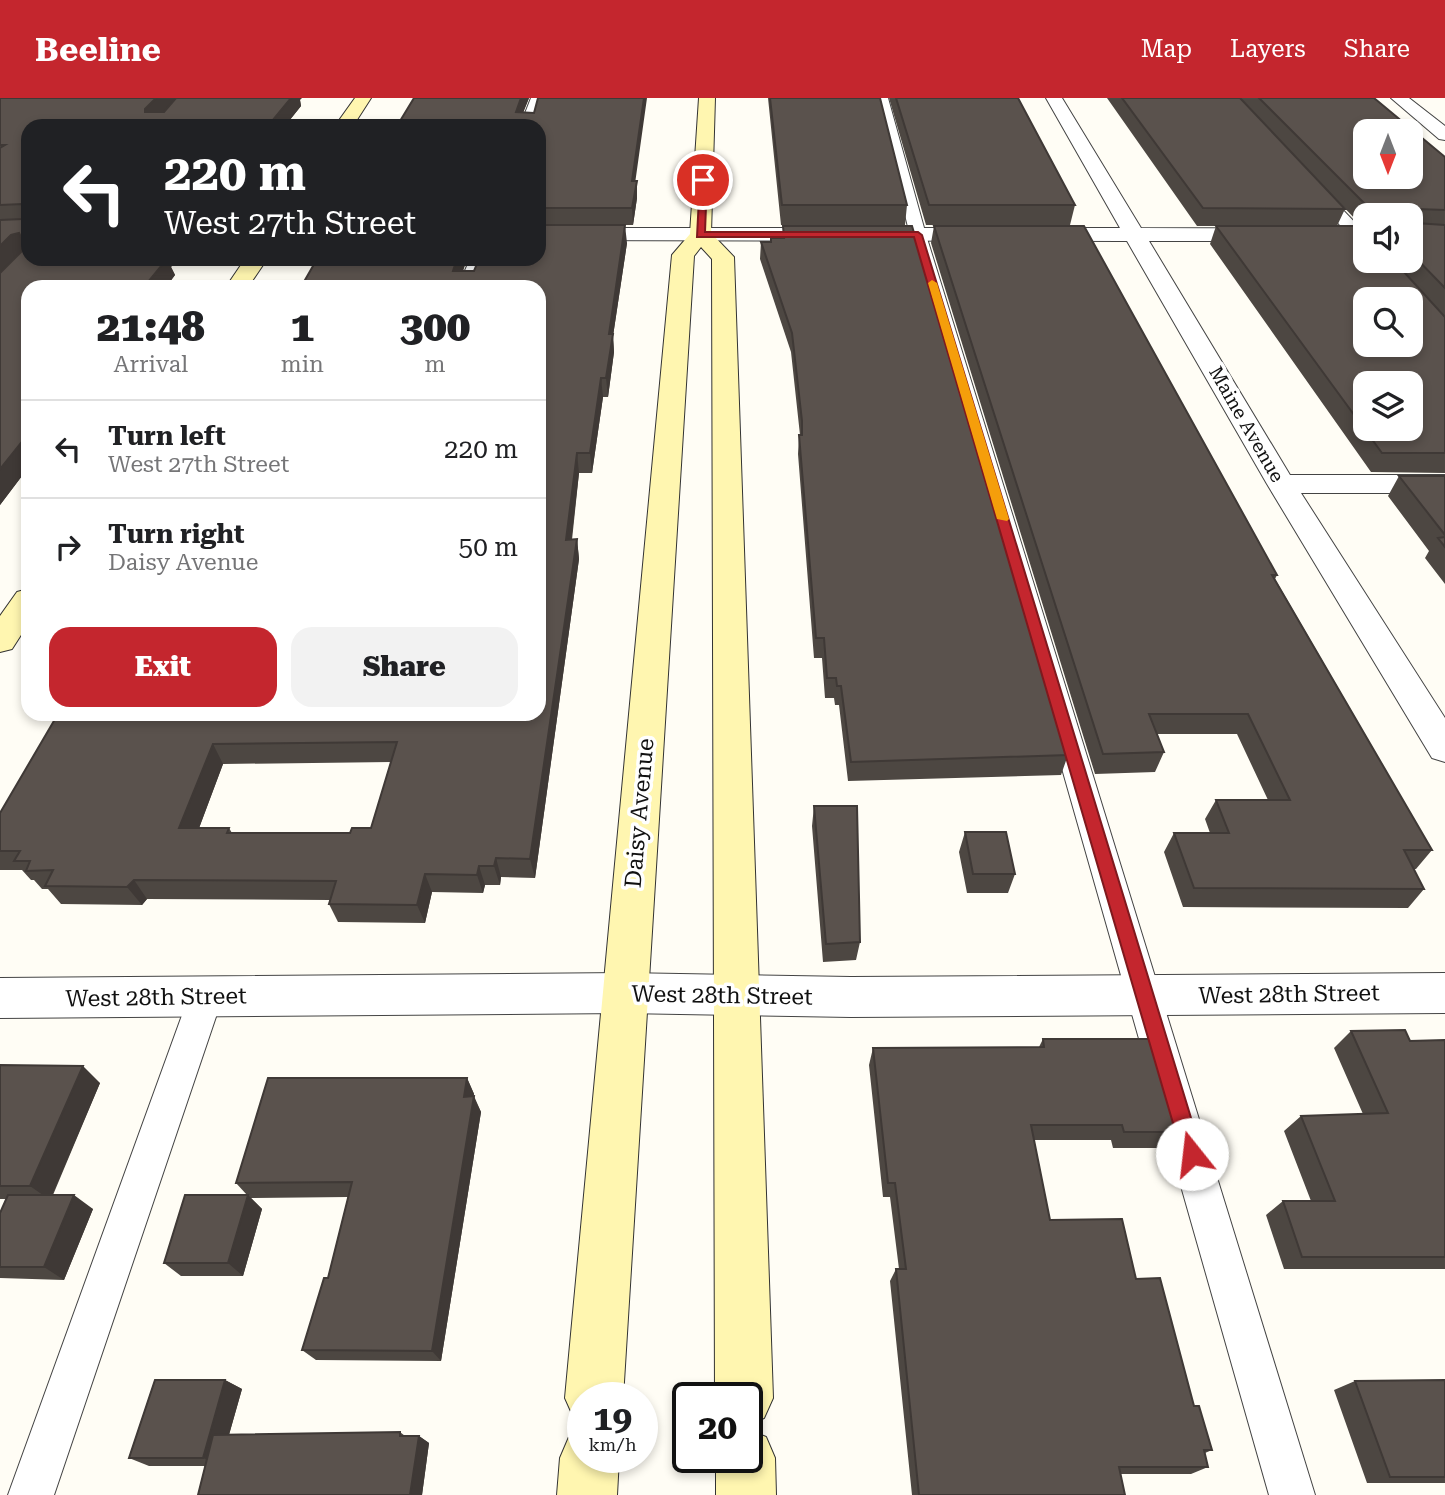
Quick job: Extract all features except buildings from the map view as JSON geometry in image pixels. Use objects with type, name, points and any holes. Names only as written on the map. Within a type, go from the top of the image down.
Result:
[{"type":"street","points":[[349,119],[363,98]]},
{"type":"street","name":"Daisy Avenue","points":[[595,1382],[683,255],[700,235],[707,98]]},
{"type":"street","name":"Maine Avenue","points":[[1054,98],[1282,484],[1445,748]]},
{"type":"street","points":[[1399,98],[1445,135]]},
{"type":"street","points":[[546,234],[1135,234],[1353,238]]},
{"type":"street","points":[[700,235],[723,257],[744,1382]]},
{"type":"street","points":[[1282,484],[1445,484]]},
{"type":"street","points":[[0,641],[21,610]]},
{"type":"street","name":"West 28th Street","points":[[0,998],[624,993],[738,997],[1445,993]]},
{"type":"street","points":[[587,1495],[589,1473]]},
{"type":"street","points":[[745,1473],[746,1495]]},
{"type":"lane","points":[[530,119],[537,98]]},
{"type":"lane","points":[[882,98],[918,235],[1292,1495]]},
{"type":"lane","points":[[1303,176],[1353,228]]},
{"type":"lane","points":[[31,1495],[206,996]]},
{"type":"slow traffic","points":[[932,283],[1003,519]]},
{"type":"route","points":[[703,180],[700,235],[918,235],[1192,1154]]}]
